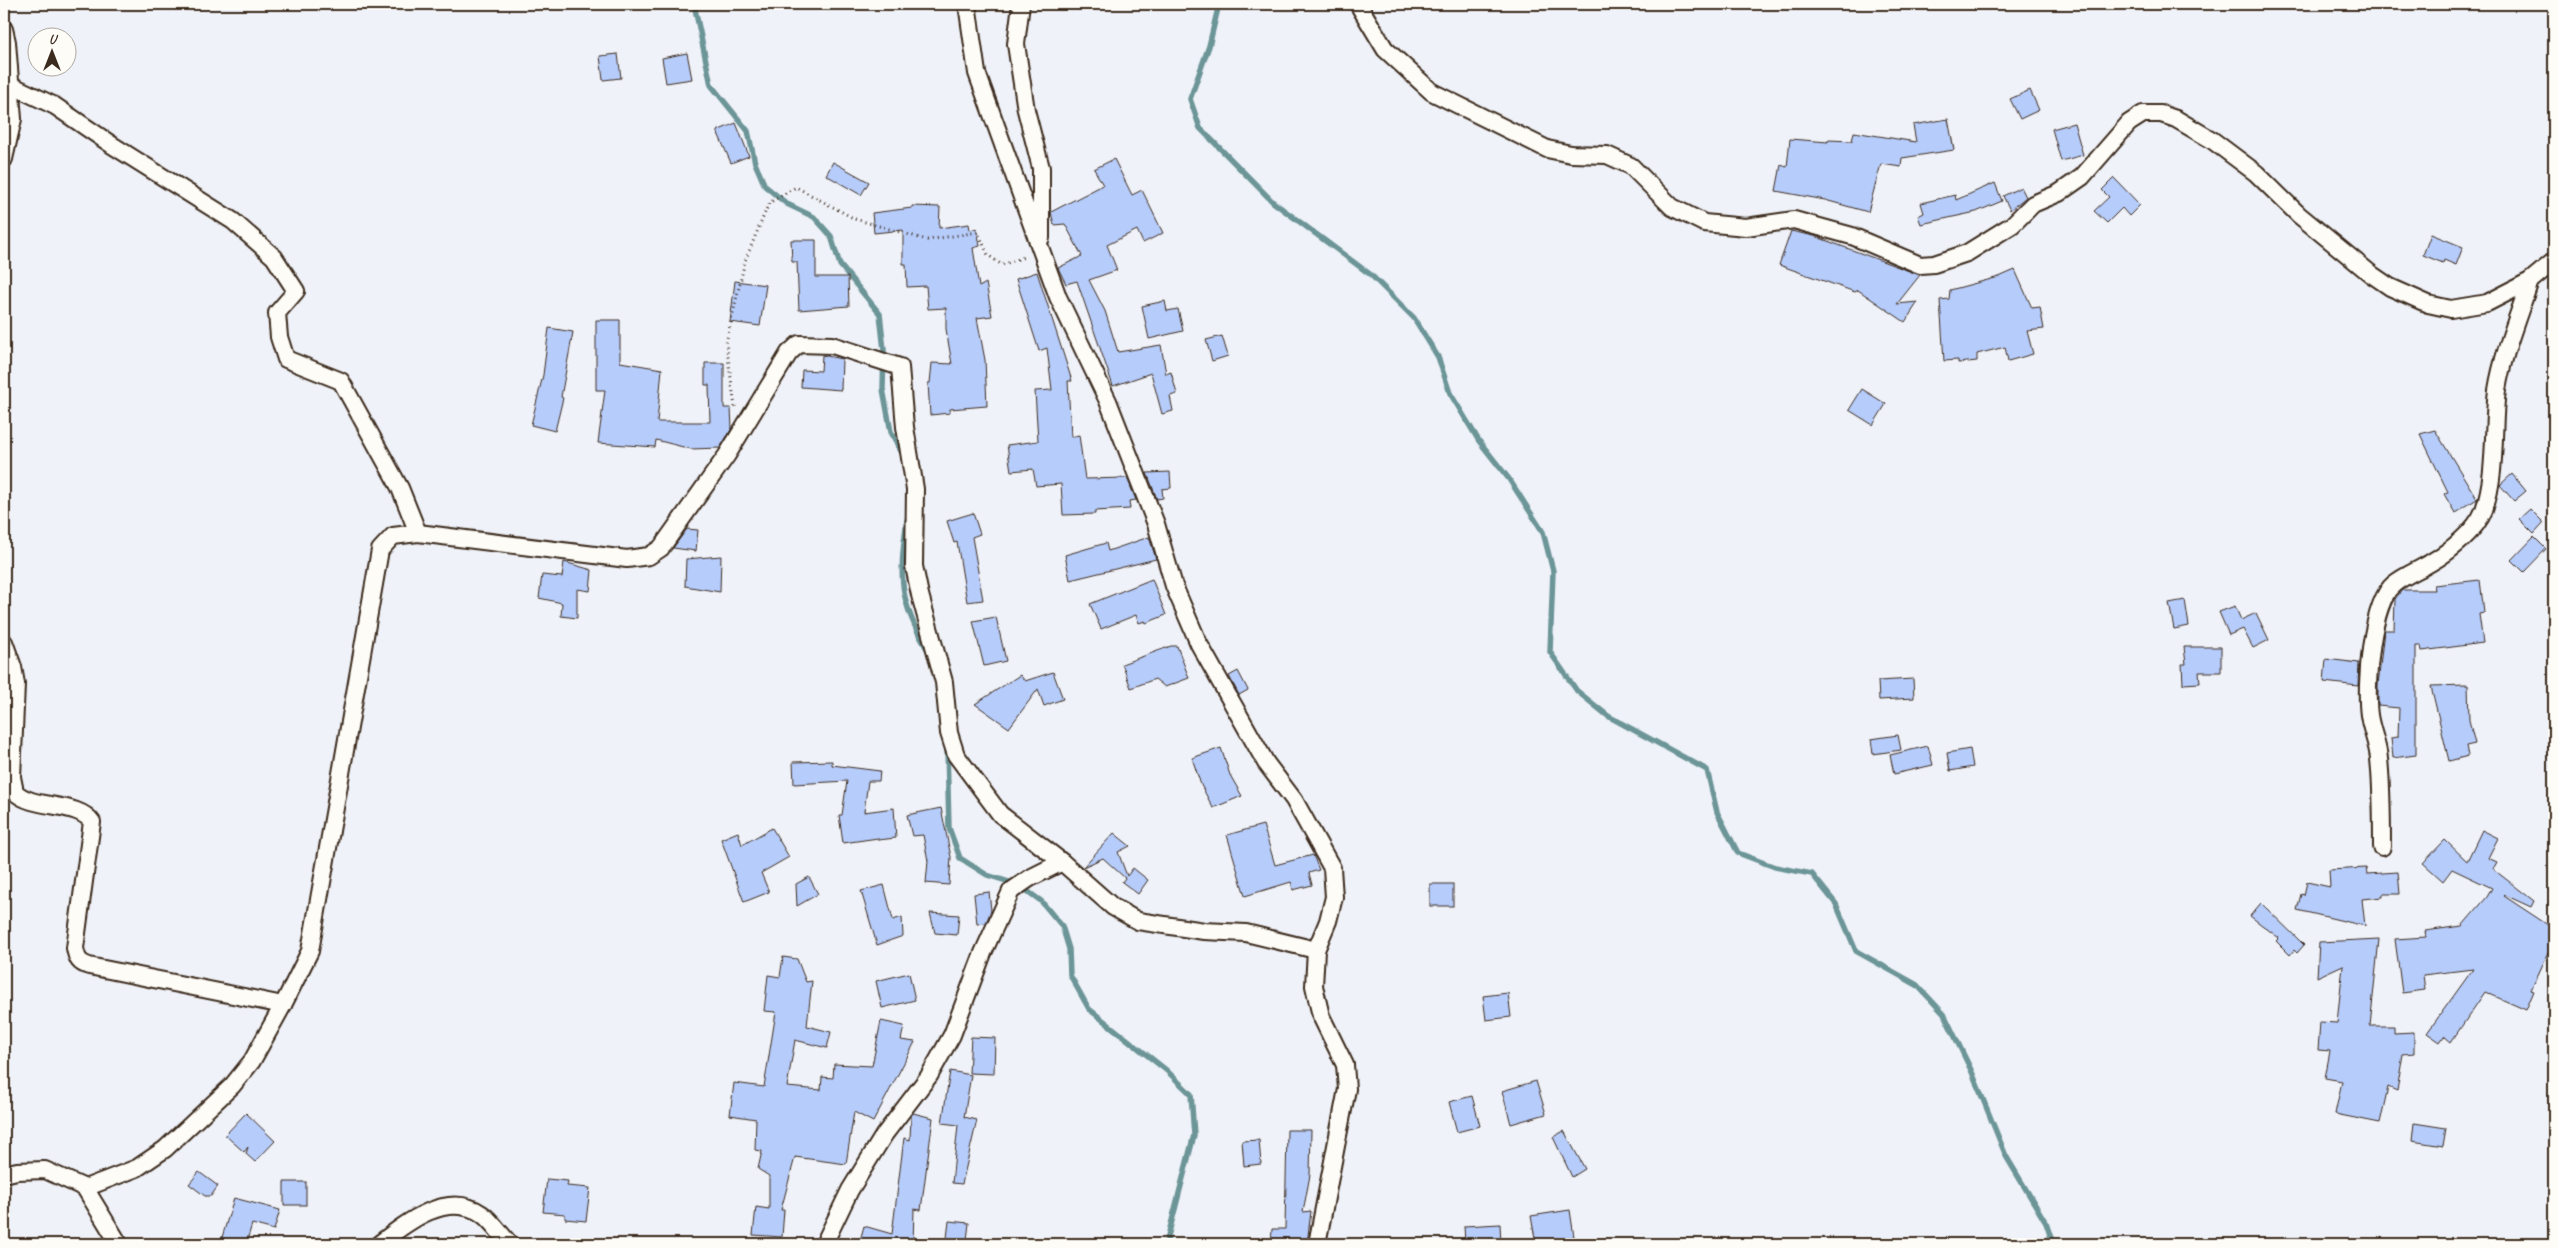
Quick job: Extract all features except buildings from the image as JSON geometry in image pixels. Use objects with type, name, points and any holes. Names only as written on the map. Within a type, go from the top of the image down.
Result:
[{"type":"street","points":[[967,4],[977,72],[1058,297],[1108,402],[1156,524],[1174,586],[1199,644],[1266,763],[1294,800],[1332,868],[1334,897],[1328,922],[1316,950],[1314,986],[1320,1016],[1345,1065],[1347,1089],[1317,1244]]},
{"type":"street","points":[[1021,4],[1016,44],[1026,110],[1041,168],[1041,250]]},
{"type":"street","points":[[1358,4],[1385,49],[1432,92],[1547,149],[1571,154],[1607,155],[1631,166],[1672,207],[1704,223],[1746,227],[1794,220],[1852,236],[1920,265],[1934,264],[1967,253],[2012,225],[2032,204],[2059,193],[2082,177],[2129,123],[2143,114],[2161,114],[2212,140],[2256,173],[2341,251],[2390,287],[2411,297],[2440,307],[2470,307],[2503,297],[2530,281],[2554,261]]},
{"type":"street","points":[[4,29],[13,120],[4,159]]},
{"type":"street","points":[[10,85],[55,106],[112,145],[233,221],[274,257],[296,291],[277,313],[279,337],[286,359],[341,381],[400,488],[418,533]]},
{"type":"street","points":[[2382,847],[2379,758],[2369,716],[2368,697],[2368,677],[2379,611],[2382,600],[2394,584],[2447,552],[2468,532],[2483,513],[2489,490],[2497,390],[2502,364],[2530,281]]},
{"type":"street","points":[[85,1188],[137,1168],[165,1150],[232,1086],[252,1060],[283,1005],[310,951],[380,550],[393,536],[418,533],[627,559],[649,556],[660,548],[727,455],[789,353],[799,344],[832,345],[893,364],[900,367],[903,374],[906,428],[915,490],[914,566],[944,682],[950,733],[956,755],[1000,814],[1062,862],[1113,907],[1138,922],[1204,931],[1246,933],[1316,950]]},
{"type":"street","points":[[4,642],[13,667],[16,684],[12,777],[15,792],[24,798],[84,814],[92,822],[75,948],[77,958],[81,964],[283,1005]]},
{"type":"street","points":[[824,1244],[850,1190],[884,1135],[929,1076],[952,1035],[983,953],[1011,891],[1030,878],[1062,862]]},
{"type":"street","points":[[4,1174],[17,1171],[45,1170],[85,1188],[119,1244]]},
{"type":"street","points":[[379,1244],[407,1223],[438,1208],[458,1204],[483,1214],[510,1244]]},
{"type":"path","points":[[735,408],[726,343],[745,261],[769,203],[790,190],[796,187],[855,219],[927,240],[978,232],[988,255],[1002,265],[1041,250]]},
{"type":"waterway","points":[[694,4],[711,85],[748,131],[755,163],[765,186],[787,204],[814,217],[831,236],[840,265],[880,314],[884,350],[883,389],[891,432],[903,455]]},
{"type":"waterway","points":[[1219,4],[1209,46],[1190,99],[1200,128],[1273,202],[1371,275],[1414,318],[1438,357],[1450,393],[1479,441],[1509,479],[1543,532],[1553,571],[1550,652],[1577,691],[1608,716],[1707,770],[1717,812],[1738,853],[1775,867],[1812,874],[1836,904],[1856,951],[1917,985],[1944,1014],[1972,1072],[2006,1156],[2046,1223],[2053,1244]]},
{"type":"waterway","points":[[907,520],[902,573],[903,588],[911,618],[929,652]]},
{"type":"waterway","points":[[947,748],[949,828],[960,858],[987,875],[1019,885],[1041,901],[1062,926],[1069,949],[1070,975],[1089,1009],[1166,1070],[1191,1094],[1194,1135],[1166,1244]]}]
